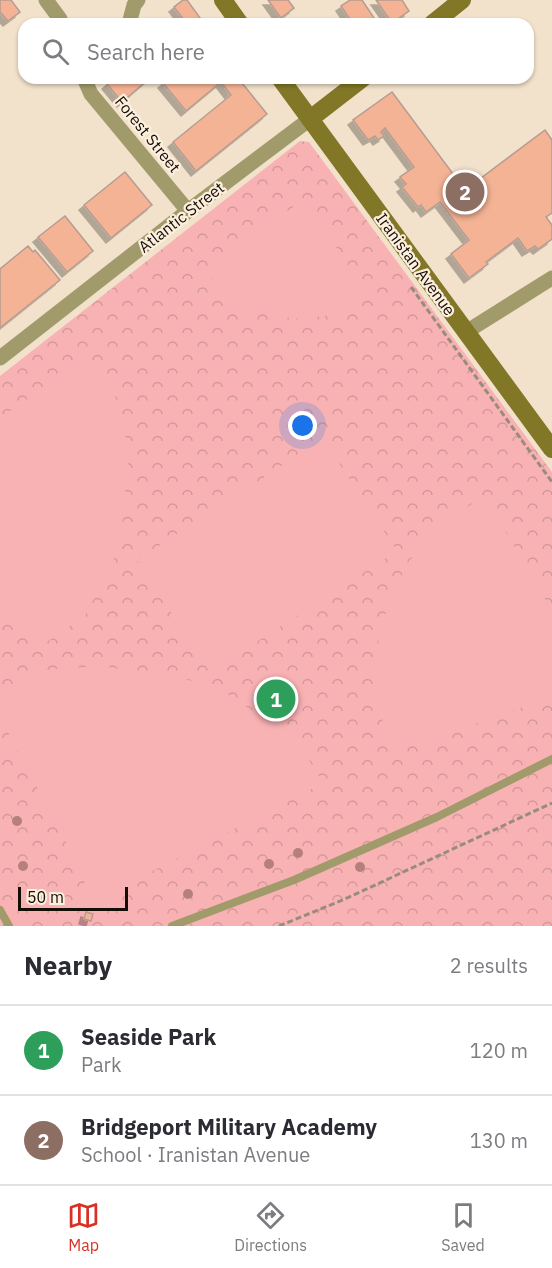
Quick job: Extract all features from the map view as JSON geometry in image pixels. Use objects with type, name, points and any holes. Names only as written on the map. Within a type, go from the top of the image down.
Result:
[{"type":"street","points":[[46,0],[59,18]]},
{"type":"street","points":[[131,18],[138,0]]},
{"type":"street","points":[[223,0],[236,18]]},
{"type":"street","points":[[440,18],[462,0]]},
{"type":"street","name":"Forest Street","points":[[87,84],[91,93],[188,211]]},
{"type":"street","name":"Iranistan Avenue","points":[[284,84],[552,450]]},
{"type":"street","name":"Atlantic Street","points":[[0,358],[355,84]]},
{"type":"street","points":[[466,333],[552,278]]},
{"type":"lane","points":[[172,926],[294,880],[404,832],[552,759]]},
{"type":"lane","points":[[0,910],[9,926]]},
{"type":"path","points":[[411,286],[552,482]]},
{"type":"path","points":[[279,926],[345,899],[552,803]]},
{"type":"green space","points":[[300,141],[309,142],[552,472],[552,926],[0,926],[0,376]]},
{"type":"green space","points":[[301,201],[310,202],[312,210],[363,288],[338,314],[303,319],[246,309],[206,271]]},
{"type":"green space","points":[[88,354],[116,398],[129,450],[120,546],[85,616],[35,650],[0,605],[0,419]]},
{"type":"green space","points":[[323,439],[397,551],[210,672],[137,560]]},
{"type":"green space","points":[[484,495],[552,611],[552,697],[394,752],[376,702],[375,655],[389,601],[409,561],[443,525]]},
{"type":"green space","points":[[101,666],[186,679],[227,694],[297,740],[323,783],[112,892],[101,913],[84,910],[76,896],[86,880],[0,717],[0,694],[45,670]]},
{"type":"building","points":[[0,0],[11,0],[20,12],[8,21],[0,12]]},
{"type":"building","points":[[183,0],[187,0],[200,18],[182,18],[174,7]]},
{"type":"building","points":[[268,0],[288,0],[294,8],[281,18]]},
{"type":"building","points":[[350,0],[362,0],[374,18],[349,18],[341,6]]},
{"type":"building","points":[[376,0],[402,0],[409,11],[399,18],[389,18]]},
{"type":"building","points":[[107,84],[143,84],[122,102]]},
{"type":"building","points":[[164,84],[219,84],[186,111]]},
{"type":"building","points":[[223,84],[243,84],[267,114],[196,171],[173,142],[231,95]]},
{"type":"building","points":[[392,92],[465,190],[545,130],[552,140],[552,213],[546,217],[552,225],[552,239],[538,249],[535,246],[527,251],[518,238],[469,278],[451,254],[469,240],[440,202],[426,212],[421,205],[418,207],[402,187],[406,184],[400,177],[414,167],[385,128],[381,132],[384,136],[378,140],[375,136],[368,140],[353,120]]},
{"type":"building","points":[[125,172],[152,205],[111,238],[84,205]]},
{"type":"building","points":[[65,216],[93,251],[67,272],[38,237]]},
{"type":"building","points":[[28,246],[33,252],[35,250],[60,280],[0,328],[0,269]]},
{"type":"building","points":[[86,912],[93,914],[91,921],[84,919]]},
{"type":"place","name":"Bridgeport Military Academy","points":[[465,192]]},
{"type":"place","name":"Seaside Park","points":[[276,699]]}]
